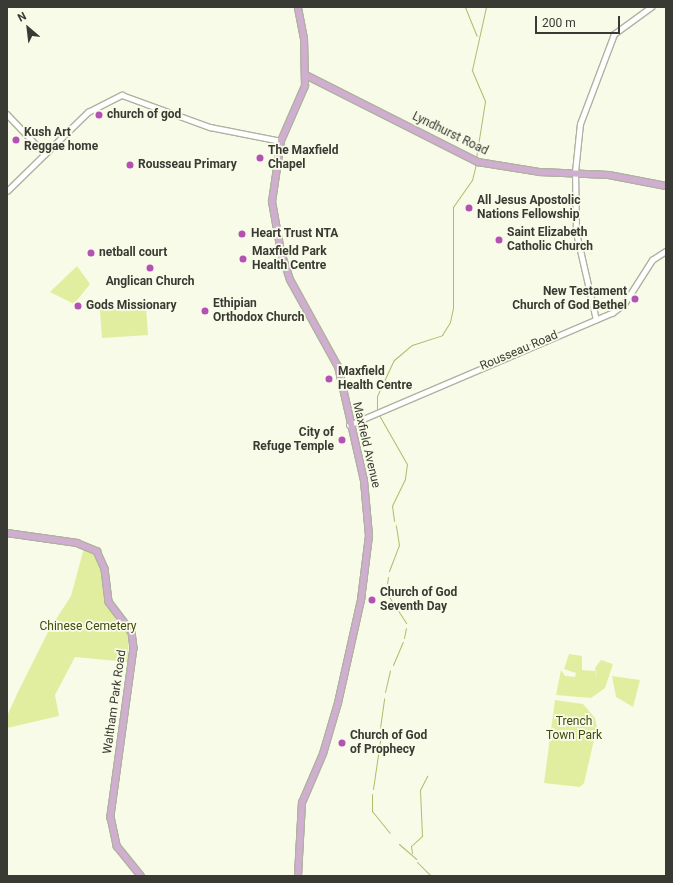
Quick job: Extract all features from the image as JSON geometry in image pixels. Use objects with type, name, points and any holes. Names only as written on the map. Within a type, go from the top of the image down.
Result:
[{"type":"main road","name":"Maxfield Avenue","points":[[298,9],[306,75],[302,99],[281,141],[272,195],[281,252],[290,280],[338,367],[349,425],[367,496],[368,555],[338,703],[323,754],[302,803],[298,876]]},
{"type":"main road","name":"Lyndhurst Road","points":[[306,75],[475,161],[540,172],[575,172],[630,177],[666,186]]},
{"type":"main road","name":"Waltham Park Road","points":[[7,533],[77,543],[97,551],[103,564],[109,602],[132,632],[134,648],[112,796],[111,823],[121,854],[141,876]]},
{"type":"street","points":[[596,320],[576,233],[575,172],[580,124],[605,50],[619,26],[651,7]]},
{"type":"street","points":[[7,191],[88,112],[122,95],[210,127],[281,141]]},
{"type":"street","points":[[7,114],[44,154]]},
{"type":"street","name":"Rousseau Road","points":[[349,425],[596,320],[624,304],[652,260],[666,251]]},
{"type":"green space","points":[[77,266],[90,284],[74,304],[50,292]]},
{"type":"green space","points":[[146,307],[148,335],[102,338],[100,310]]},
{"type":"green space","name":"Chinese Cemetery","points":[[84,548],[97,553],[104,574],[106,594],[129,631],[128,662],[75,657],[55,695],[59,716],[7,728],[7,716],[18,692],[49,630],[71,596]]},
{"type":"green space","points":[[569,654],[582,656],[582,670],[595,671],[597,679],[595,668],[601,660],[613,664],[605,688],[591,698],[556,695],[561,670],[565,676],[575,677],[576,673],[564,669]]},
{"type":"green space","points":[[612,676],[640,680],[633,707],[616,697]]},
{"type":"green space","name":"Trench Town Park","points":[[555,700],[583,704],[595,718],[597,727],[584,783],[580,787],[544,783]]},
{"type":"waterway","points":[[465,7],[477,36]]},
{"type":"waterway","points":[[476,158],[485,101],[472,70],[486,7]]},
{"type":"waterway","points":[[377,412],[377,396],[394,360],[412,345],[442,335],[450,322],[453,308],[453,207],[472,180],[476,164]]},
{"type":"waterway","points":[[379,415],[407,464],[405,479],[392,506],[394,521]]},
{"type":"waterway","points":[[389,571],[399,545],[396,525]]},
{"type":"waterway","points":[[388,577],[386,592],[406,623]]},
{"type":"waterway","points":[[404,638],[406,628]]},
{"type":"waterway","points":[[393,665],[403,642]]},
{"type":"waterway","points":[[385,692],[390,671]]},
{"type":"waterway","points":[[380,728],[384,698]]},
{"type":"waterway","points":[[373,789],[381,734]]},
{"type":"waterway","points":[[412,853],[411,846],[422,836],[420,790],[427,776]]},
{"type":"waterway","points":[[372,794],[372,811],[390,833]]},
{"type":"waterway","points":[[399,844],[416,859]]},
{"type":"waterway","points":[[417,862],[431,876]]},
{"type":"place","name":"church of god","points":[[99,115]]},
{"type":"place","name":"Kush Art Reggae home","points":[[16,140]]},
{"type":"place","name":"The Maxfield Chapel","points":[[260,158]]},
{"type":"place","name":"Rousseau Primary","points":[[130,165]]},
{"type":"place","name":"All Jesus Apostolic Nations Fellowship","points":[[469,208]]},
{"type":"place","name":"Heart Trust NTA","points":[[242,234]]},
{"type":"place","name":"Saint Elizabeth Catholic Church","points":[[499,240]]},
{"type":"place","name":"netball court","points":[[91,253]]},
{"type":"place","name":"Maxfield Park Health Centre","points":[[243,259]]},
{"type":"place","name":"Anglican Church","points":[[150,268]]},
{"type":"place","name":"New Testament Church of God Bethel","points":[[635,299]]},
{"type":"place","name":"Gods Missionary","points":[[78,306]]},
{"type":"place","name":"Ethipian Orthodox Church","points":[[205,311]]},
{"type":"place","name":"Maxfield Health Centre","points":[[329,379]]},
{"type":"place","name":"City of Refuge Temple","points":[[342,440]]},
{"type":"place","name":"Church of God Seventh Day","points":[[372,600]]},
{"type":"place","name":"Church of God of Prophecy","points":[[342,743]]}]
